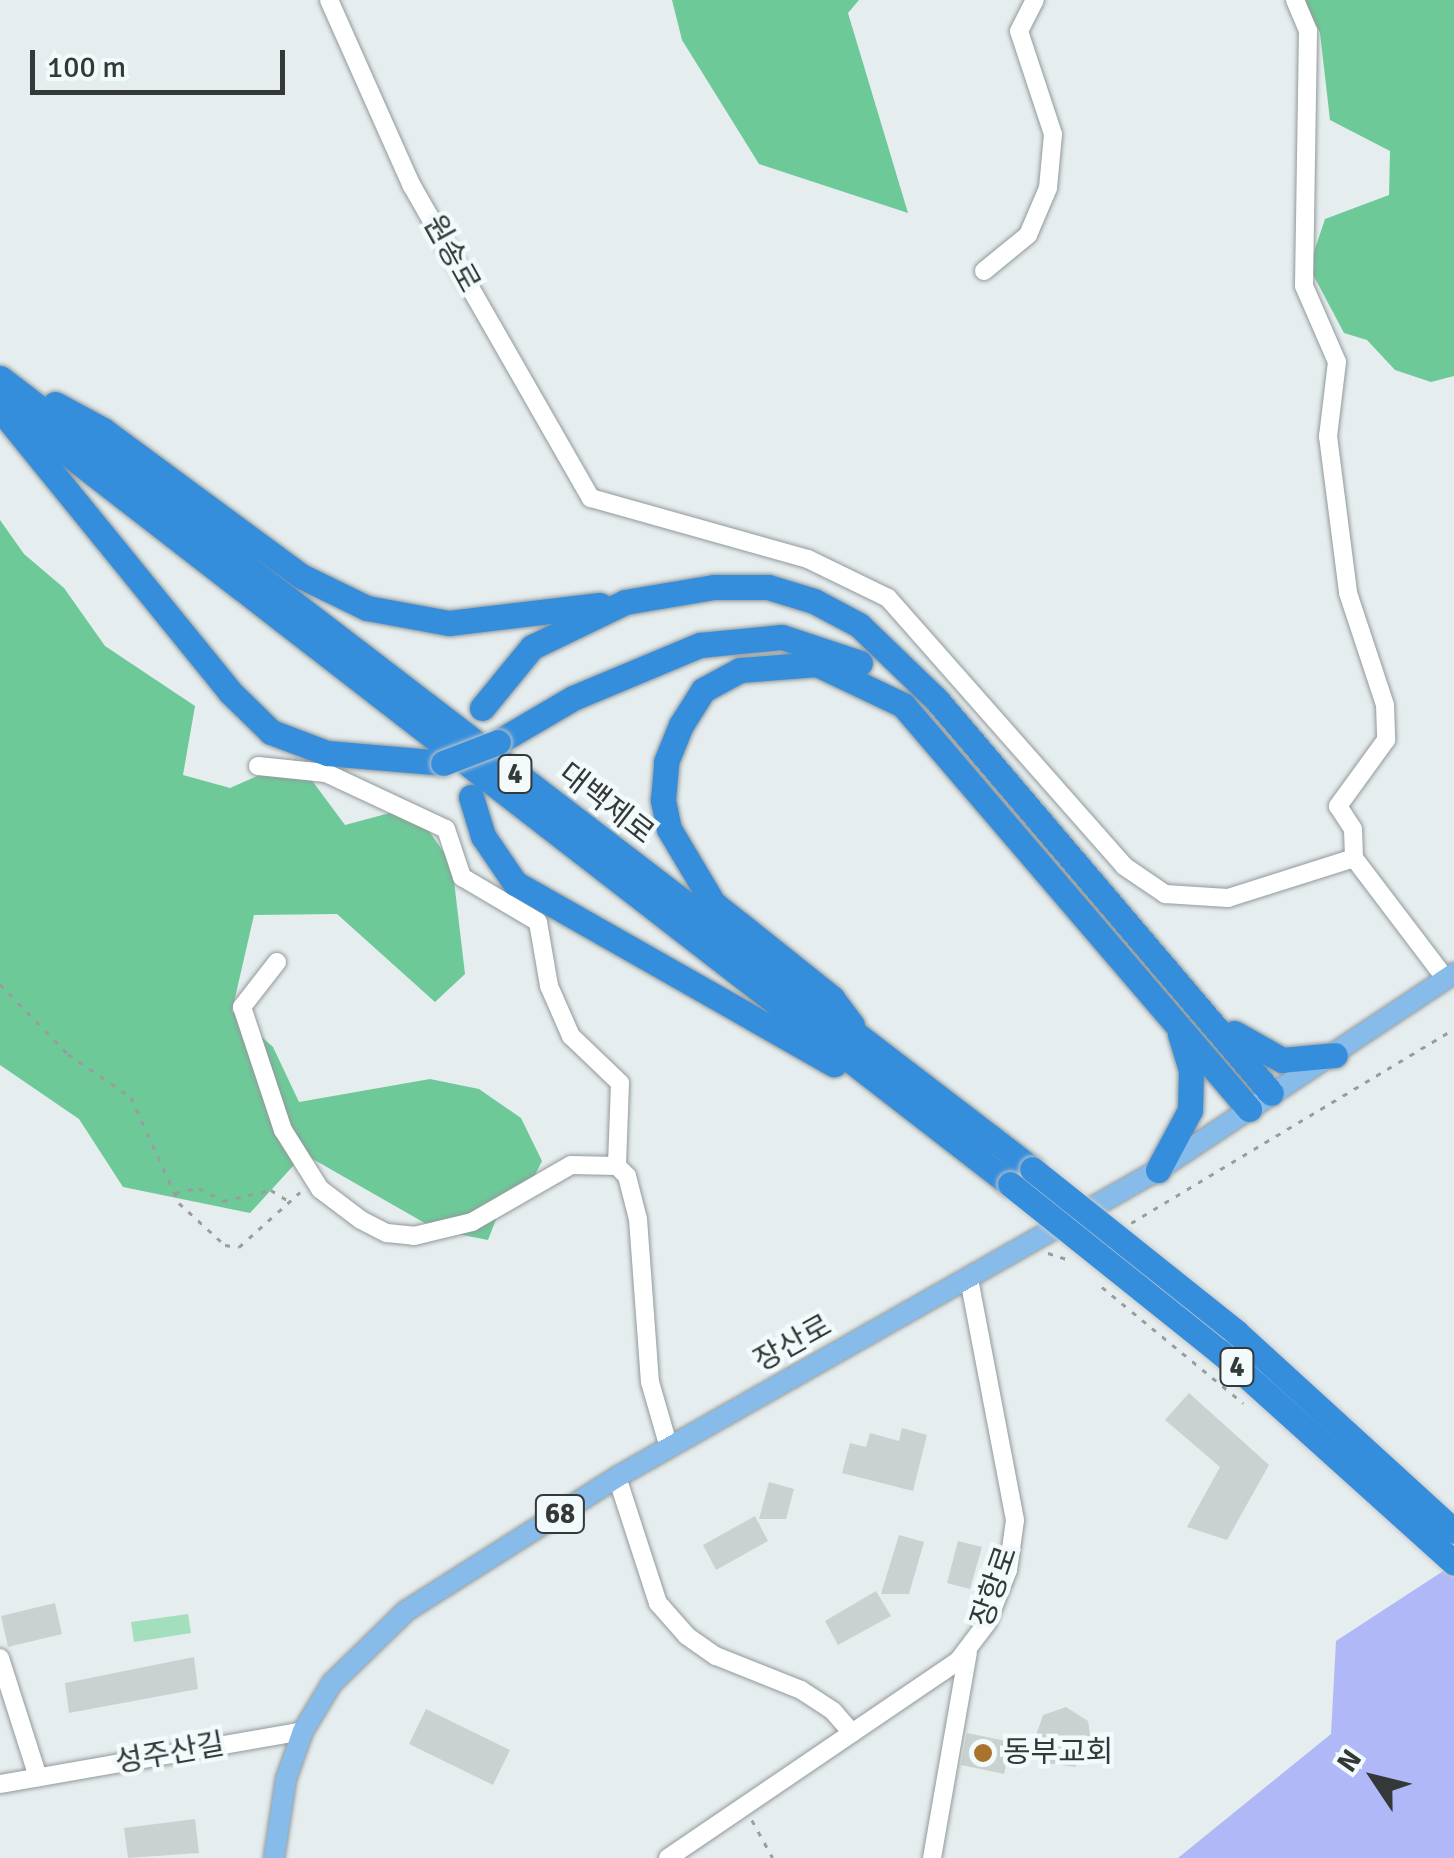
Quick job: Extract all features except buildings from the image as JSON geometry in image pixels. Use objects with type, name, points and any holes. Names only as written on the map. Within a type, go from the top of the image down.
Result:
[{"type":"highway","points":[[0,377],[104,430],[301,576],[368,608],[449,623],[714,587],[768,587],[814,600],[858,625],[936,699],[1272,1093]]},
{"type":"highway","name":"대백제로","points":[[0,377],[874,1053],[1021,1176]]},
{"type":"highway","name":"대백제로","points":[[0,401],[874,1082],[1021,1176]]},
{"type":"highway","points":[[0,410],[248,714],[297,746],[443,763],[498,742],[612,680],[700,646],[755,635],[812,642],[871,668],[1249,1109]]},
{"type":"highway","points":[[482,708],[532,646],[625,602]]},
{"type":"highway","points":[[874,1053],[832,998],[713,903],[669,829],[663,800],[666,762],[680,725],[704,690],[740,670],[817,664],[903,706]]},
{"type":"highway","points":[[471,797],[483,836],[500,861],[544,904],[682,975],[798,1048],[874,1082]]},
{"type":"highway","points":[[1202,1009],[1282,1060],[1335,1055]]},
{"type":"highway","points":[[1158,1170],[1190,1110],[1191,1070],[1177,1024]]},
{"type":"highway","name":"4","points":[[1021,1176],[1236,1332],[1454,1530]]},
{"type":"highway","name":"4","points":[[1021,1176],[1454,1563]]},
{"type":"main road","name":"장산로","points":[[274,1858],[286,1778],[303,1731],[332,1682],[406,1611],[618,1477],[1158,1170],[1450,975]]},
{"type":"street","name":"원송로","points":[[329,0],[412,186],[591,498],[808,558],[888,598],[1124,866],[1164,894],[1228,898],[1354,858]]},
{"type":"street","points":[[984,271],[1028,235],[1048,188],[1054,134],[1019,31],[1035,0]]},
{"type":"street","points":[[1294,0],[1308,31],[1304,286],[1337,362],[1328,436],[1348,593],[1385,704],[1386,740],[1338,806],[1353,828],[1354,858],[1450,975]]},
{"type":"street","points":[[258,766],[326,773],[446,829],[462,878],[538,922],[549,986],[572,1036],[620,1083],[617,1166],[635,1195],[650,1382],[670,1448]]},
{"type":"street","points":[[277,962],[242,1007],[284,1130],[320,1189],[362,1220],[387,1233],[414,1236],[460,1226],[571,1165],[617,1166]]},
{"type":"street","name":"장항로","points":[[668,1858],[968,1652],[1008,1570],[1015,1520],[969,1279]]},
{"type":"street","points":[[618,1477],[658,1603],[687,1636],[716,1656],[801,1690],[833,1710],[852,1733]]},
{"type":"street","points":[[932,1858],[968,1652]]},
{"type":"street","points":[[0,1658],[38,1778]]},
{"type":"street","name":"성주산길","points":[[0,1784],[303,1731]]},
{"type":"path","points":[[0,984],[68,1054],[132,1097],[179,1204],[225,1245],[240,1247],[288,1201],[271,1190],[222,1201],[199,1188],[175,1192]]},
{"type":"path","points":[[1120,1230],[1454,1029]]},
{"type":"path","points":[[746,1806],[773,1858]]},
{"type":"green space","points":[[672,0],[859,0],[848,13],[908,213],[759,164],[682,40]]},
{"type":"green space","points":[[1304,0],[1454,0],[1454,376],[1431,382],[1395,370],[1367,340],[1344,333],[1309,267],[1325,219],[1389,195],[1390,151],[1330,120],[1320,33]]},
{"type":"green space","points":[[0,520],[24,554],[64,588],[105,646],[195,706],[183,775],[230,788],[296,759],[345,825],[412,807],[452,864],[465,974],[435,1002],[337,914],[254,915],[232,1011],[273,1047],[299,1102],[430,1079],[479,1089],[521,1118],[542,1161],[529,1187],[506,1194],[488,1240],[437,1230],[304,1154],[250,1213],[123,1187],[79,1119],[0,1065]]},
{"type":"green space","points":[[188,1614],[191,1633],[134,1642],[131,1622]]},
{"type":"water","points":[[1454,1564],[1454,1858],[1178,1858],[1331,1734],[1336,1641]]},
{"type":"place","name":"동부교회","points":[[983,1753]]}]
